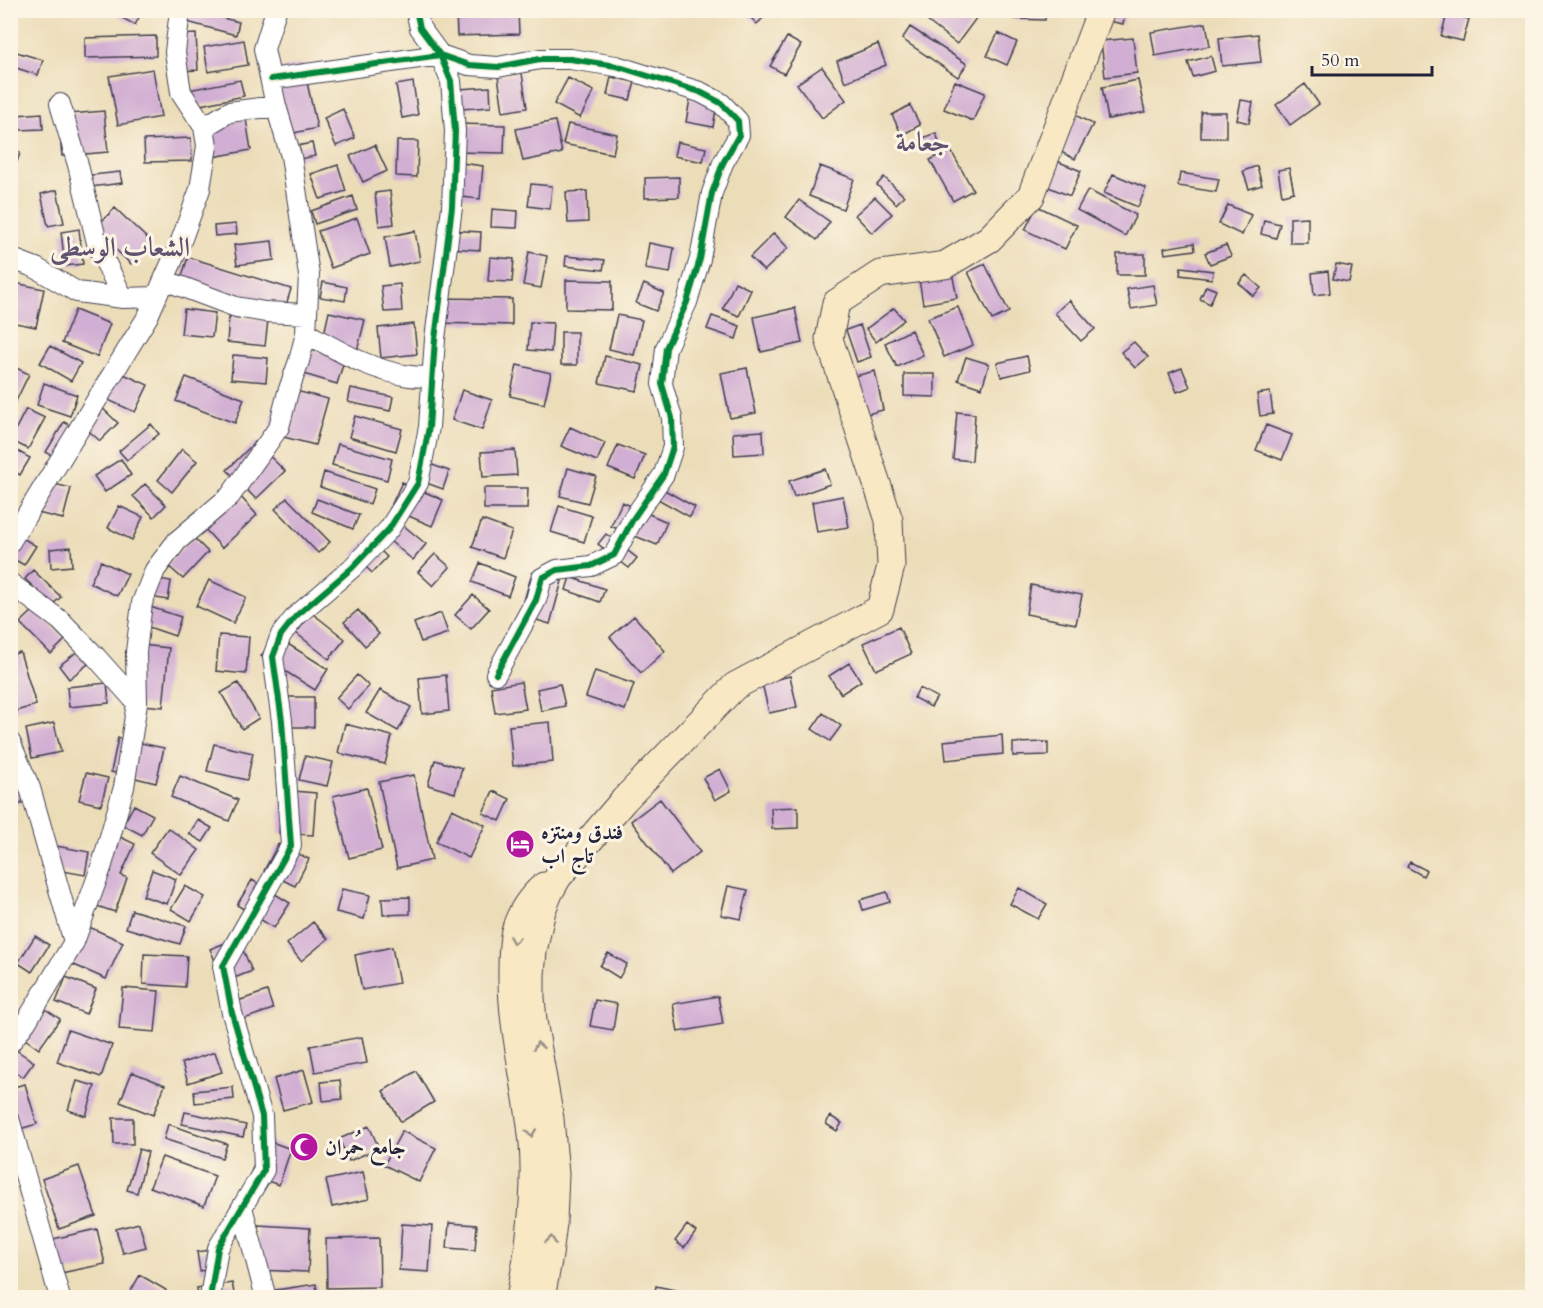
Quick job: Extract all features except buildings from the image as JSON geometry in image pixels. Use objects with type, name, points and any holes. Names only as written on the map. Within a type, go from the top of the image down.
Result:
[{"type":"main road","points":[[520,1298],[532,1216],[534,1168],[530,1119],[512,1003],[513,944],[524,910],[538,891],[558,877],[624,800],[735,686],[880,609],[891,566],[889,520],[829,339],[836,303],[880,274],[945,265],[988,239],[1031,196],[1101,10]]},
{"type":"main road","points":[[541,1298],[553,1223],[554,1155],[533,1021],[531,974],[533,951],[542,910],[558,877]]},
{"type":"street","points":[[10,542],[148,316],[181,241],[200,189],[207,146],[204,127],[181,92],[175,52],[180,10]]},
{"type":"street","points":[[10,1043],[26,1022],[74,942],[102,865],[124,788],[137,703],[136,652],[142,603],[155,570],[177,541],[230,496],[279,427],[299,361],[306,323],[309,275],[291,156],[276,106],[264,48],[276,10]]},
{"type":"street","points":[[210,1298],[218,1248],[264,1170],[262,1116],[232,1013],[223,966],[291,846],[282,721],[273,657],[281,635],[296,616],[352,568],[389,529],[418,483],[429,427],[435,339],[452,207],[455,131],[452,81],[440,54],[420,28],[416,10]]},
{"type":"street","points":[[271,79],[440,54],[469,65],[498,67],[540,58],[570,59],[616,66],[700,93],[722,103],[738,121],[739,135],[723,163],[712,193],[700,259],[687,302],[666,348],[662,384],[672,418],[673,447],[664,474],[633,519],[614,555],[591,566],[557,570],[542,578],[536,600],[496,674]]},
{"type":"street","points":[[60,104],[98,247],[123,298]]},
{"type":"street","points":[[204,127],[229,112],[276,106]]},
{"type":"street","points":[[10,258],[36,268],[77,292],[123,298],[160,288],[306,323],[350,357],[384,371],[412,376],[434,376]]},
{"type":"street","points":[[10,584],[61,621],[137,703]]},
{"type":"street","points":[[10,742],[30,789],[74,942]]},
{"type":"street","points":[[10,1122],[60,1298]]},
{"type":"street","points":[[242,1207],[266,1298]]},
{"type":"cycle path","points":[[210,1298],[218,1248],[264,1170],[262,1116],[232,1013],[223,966],[291,846],[282,721],[273,657],[281,635],[296,616],[352,568],[389,529],[418,483],[429,427],[435,339],[452,207],[455,131],[451,81],[440,55],[420,28],[416,10]]},
{"type":"cycle path","points":[[271,79],[440,55],[469,65],[498,67],[540,59],[570,59],[616,66],[700,92],[721,103],[738,121],[739,135],[723,163],[712,193],[700,259],[687,302],[666,348],[662,384],[672,418],[673,447],[664,474],[633,519],[614,555],[591,566],[557,570],[542,578],[536,600],[496,674]]},
{"type":"place","name":"فندق ومنتزه تاج اب","points":[[520,844]]},
{"type":"place","name":"جامع حُمران","points":[[304,1147]]},
{"type":"district","name":"جعامة","points":[[923,142]]},
{"type":"district","name":"الشعاب الوسطى","points":[[120,247]]}]
